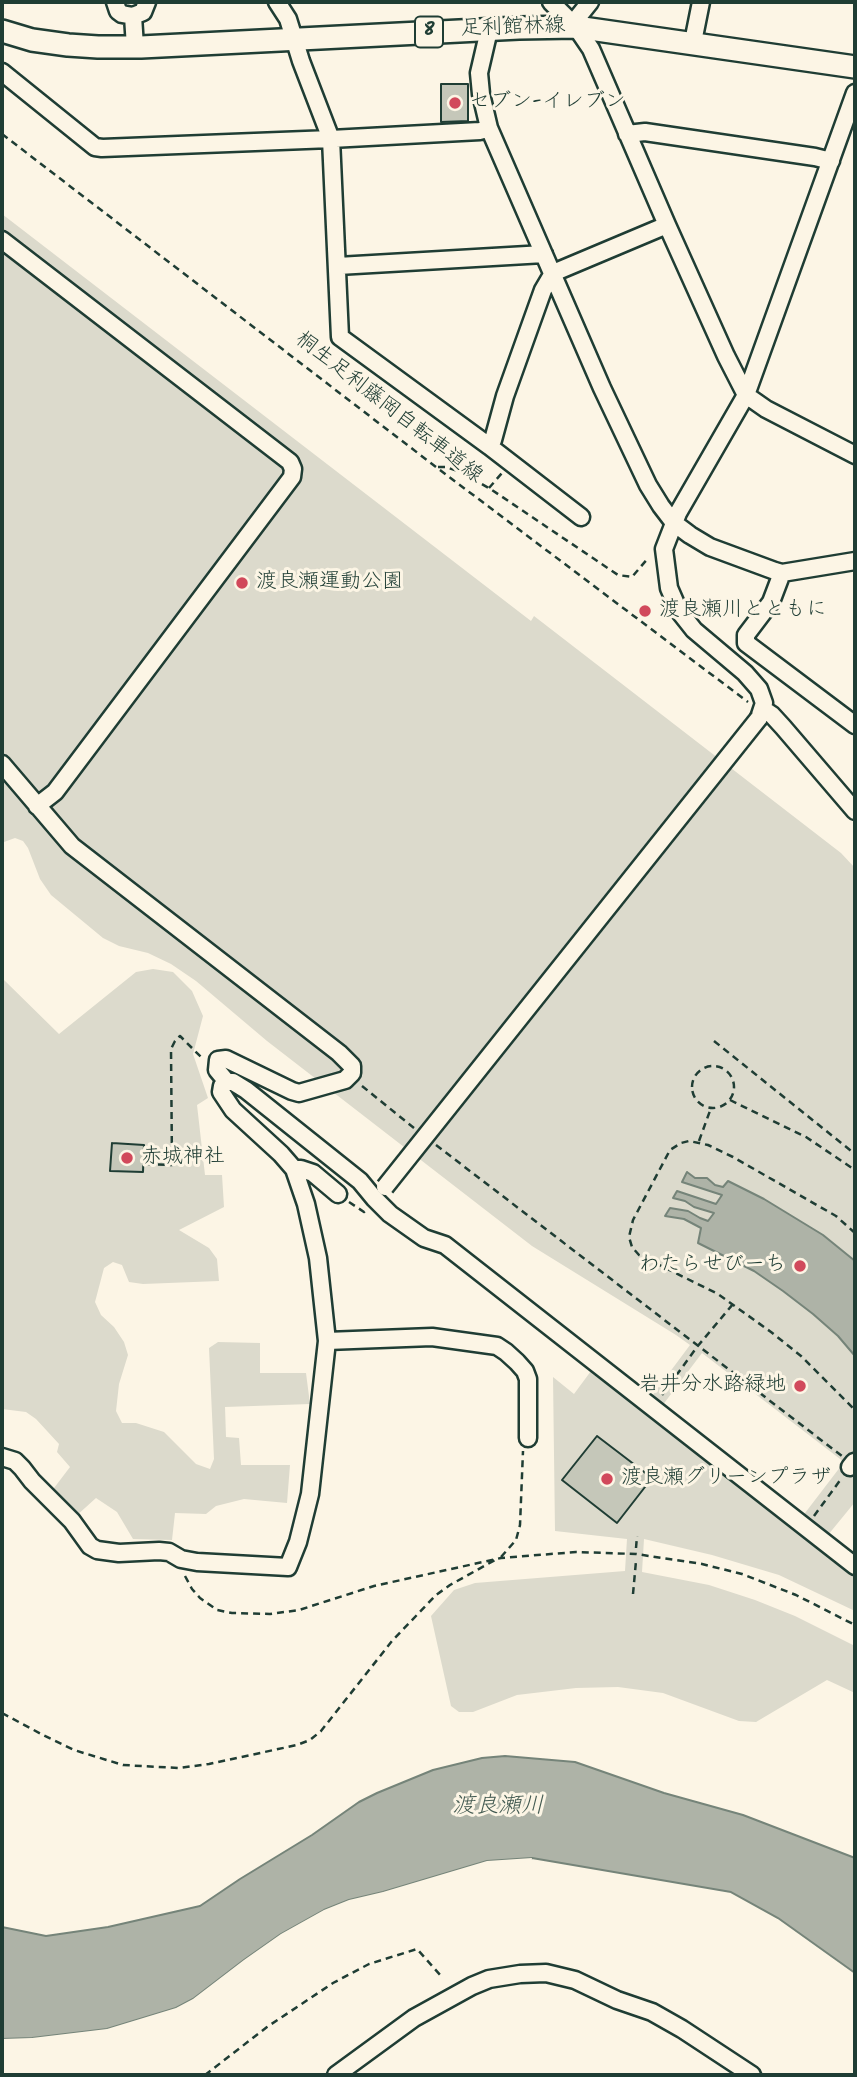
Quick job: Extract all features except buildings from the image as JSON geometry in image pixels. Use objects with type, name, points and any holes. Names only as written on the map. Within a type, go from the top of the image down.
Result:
[{"type":"main road","name":"足利館林線","points":[[2,31],[32,40],[68,45],[135,47],[576,27],[855,67]]},
{"type":"street","points":[[115,2],[122,14],[133,16],[143,12],[147,2]]},
{"type":"street","points":[[277,2],[288,19],[331,139],[340,337],[581,517]]},
{"type":"street","points":[[551,2],[576,27],[591,50],[667,226],[746,395],[766,409],[855,455]]},
{"type":"street","points":[[576,27],[578,17],[590,2]]},
{"type":"street","points":[[693,42],[701,2]]},
{"type":"street","points":[[133,16],[135,47]]},
{"type":"street","points":[[489,30],[479,73],[489,128],[602,388],[648,485],[674,523],[710,547],[782,573],[855,561]]},
{"type":"street","points":[[2,72],[95,147],[102,148],[331,139],[480,131],[489,128]]},
{"type":"street","points":[[379,1193],[758,711],[763,697],[759,689],[745,673],[694,630],[679,611],[669,587],[664,549],[674,523],[746,395],[855,93]]},
{"type":"street","points":[[627,134],[645,132],[831,161]]},
{"type":"street","points":[[489,446],[543,290],[553,272],[667,226]]},
{"type":"street","points":[[2,240],[290,462],[293,469],[292,477],[55,792],[37,806]]},
{"type":"street","points":[[338,266],[544,254]]},
{"type":"street","points":[[782,573],[771,602],[746,635],[746,643],[855,725]]},
{"type":"street","points":[[758,711],[783,727],[855,811]]},
{"type":"street","points":[[2,764],[72,846],[352,1066],[352,1073],[345,1080],[299,1093],[226,1059],[218,1060],[222,1076],[221,1092],[229,1104],[294,1169],[306,1204],[318,1258],[327,1340],[310,1494],[298,1542],[288,1567],[240,1566],[181,1559],[169,1552],[159,1551],[118,1553],[97,1550],[90,1546],[72,1521],[15,1461],[2,1457]]},
{"type":"street","points":[[222,1076],[246,1090],[360,1181],[379,1193],[390,1214],[424,1238],[445,1245],[855,1566]]},
{"type":"street","points":[[294,1169],[313,1173],[338,1194]]},
{"type":"street","points":[[327,1340],[432,1337],[497,1346],[517,1362],[528,1379],[528,1438]]},
{"type":"street","points":[[336,2075],[414,2018],[472,1986],[489,1979],[520,1973],[546,1973],[575,1980],[617,2000],[652,2012],[752,2075]]},
{"type":"path","name":"桐生足利藤岡自転車道線","points":[[2,134],[758,711]]},
{"type":"path","points":[[436,467],[446,467],[463,473],[492,490],[618,575],[632,577],[637,574],[652,553]]},
{"type":"path","points":[[146,1164],[172,1165],[171,1049],[174,1041],[180,1036],[222,1076]]},
{"type":"path","points":[[714,1041],[855,1154]]},
{"type":"path","points":[[718,1067],[730,1074],[734,1087],[730,1100],[718,1108],[698,1102],[692,1090],[695,1077],[705,1068],[718,1067]]},
{"type":"path","points":[[352,1073],[359,1083],[418,1131]]},
{"type":"path","points":[[730,1100],[806,1137],[855,1170]]},
{"type":"path","points":[[698,1141],[711,1108]]},
{"type":"path","points":[[428,1139],[852,1464],[810,1522]]},
{"type":"path","points":[[855,1233],[836,1216],[733,1157],[698,1141],[681,1143],[670,1150],[633,1220],[629,1237],[632,1247],[639,1255],[718,1293],[801,1356],[855,1410]]},
{"type":"path","points":[[656,1402],[698,1345],[733,1304]]},
{"type":"path","points":[[2,1713],[74,1750],[123,1765],[179,1768],[209,1764],[310,1740],[321,1731],[392,1640],[436,1595],[501,1558],[516,1540],[520,1525],[522,1455],[528,1438]]},
{"type":"path","points":[[636,1548],[637,1536]]},
{"type":"path","points":[[181,1559],[186,1580],[192,1589],[217,1610],[270,1614],[299,1610],[374,1586],[501,1558],[576,1552],[636,1553],[742,1574],[787,1591],[855,1625]]},
{"type":"path","points":[[633,1594],[636,1561]]},
{"type":"path","points":[[205,2075],[267,2027],[322,1990],[369,1964],[417,1949],[442,1977]]},
{"type":"shaded area","points":[[2,214],[531,621],[534,616],[841,853],[855,868],[855,1502],[828,1535],[818,1529],[808,1540],[855,1576],[855,1611],[779,1575],[644,1539],[642,1572],[709,1585],[755,1600],[795,1616],[855,1646],[855,1693],[827,1680],[756,1722],[739,1721],[663,1693],[618,1687],[576,1688],[517,1695],[473,1712],[459,1712],[451,1706],[431,1616],[454,1590],[475,1583],[625,1571],[627,1539],[555,1531],[553,1377],[574,1394],[591,1371],[643,1408],[690,1345],[532,1246],[267,1041],[196,981],[148,953],[119,946],[103,938],[51,895],[40,879],[23,841],[15,838],[4,842]],"holes":[[[702,1353],[844,1462],[802,1517],[662,1406]]]},
{"type":"shaded area","points":[[153,969],[173,972],[192,991],[203,1016],[193,1054],[208,1098],[197,1105],[205,1175],[222,1175],[224,1207],[179,1230],[209,1248],[217,1259],[219,1281],[143,1284],[129,1282],[122,1265],[113,1262],[104,1268],[95,1302],[101,1315],[114,1327],[124,1342],[128,1355],[119,1384],[116,1411],[122,1423],[136,1423],[164,1432],[196,1464],[210,1469],[214,1459],[209,1348],[218,1342],[260,1343],[260,1373],[306,1373],[310,1404],[225,1407],[226,1437],[239,1438],[241,1465],[290,1465],[287,1503],[244,1499],[216,1506],[206,1514],[175,1513],[172,1540],[133,1539],[117,1512],[96,1498],[75,1517],[51,1492],[70,1467],[57,1452],[59,1444],[26,1412],[2,1409],[2,978],[59,1034],[136,972]]},
{"type":"water","name":"わたらせびーち","points":[[687,1172],[695,1178],[707,1178],[715,1185],[723,1187],[728,1181],[764,1199],[823,1235],[855,1261],[855,1356],[838,1336],[783,1291],[754,1271],[698,1243],[701,1228],[684,1219],[665,1216],[670,1208],[688,1211],[708,1221],[714,1213],[673,1198],[677,1191],[716,1204],[722,1195],[682,1182]]},
{"type":"water","name":"渡良瀬川","points":[[505,1756],[575,1762],[664,1793],[743,1815],[855,1858],[855,1973],[778,1918],[731,1892],[532,1858],[487,1861],[349,1900],[324,1910],[281,1934],[193,1999],[176,2008],[107,2029],[2,2039],[2,1927],[46,1936],[108,1927],[200,1906],[359,1802],[377,1793],[433,1770],[482,1758]]},
{"type":"pier","points":[[532,1858],[531,1862],[488,1865],[384,1896],[350,1903],[283,1937],[195,2002],[177,2011],[108,2032],[2,2043],[2,2039],[107,2029],[176,2008],[193,1999],[281,1934],[324,1910],[349,1900],[487,1861]]},
{"type":"place","name":"セブン-イレブン","points":[[455,103]]},
{"type":"place","name":"渡良瀬運動公園","points":[[242,583]]},
{"type":"place","name":"渡良瀬川とともに","points":[[645,611]]},
{"type":"place","name":"赤城神社","points":[[127,1158]]},
{"type":"place","name":"わたらせびーち","points":[[800,1266]]},
{"type":"place","name":"岩井分水路緑地","points":[[800,1386]]},
{"type":"place","name":"渡良瀬グリーンプラザ","points":[[607,1479]]}]
